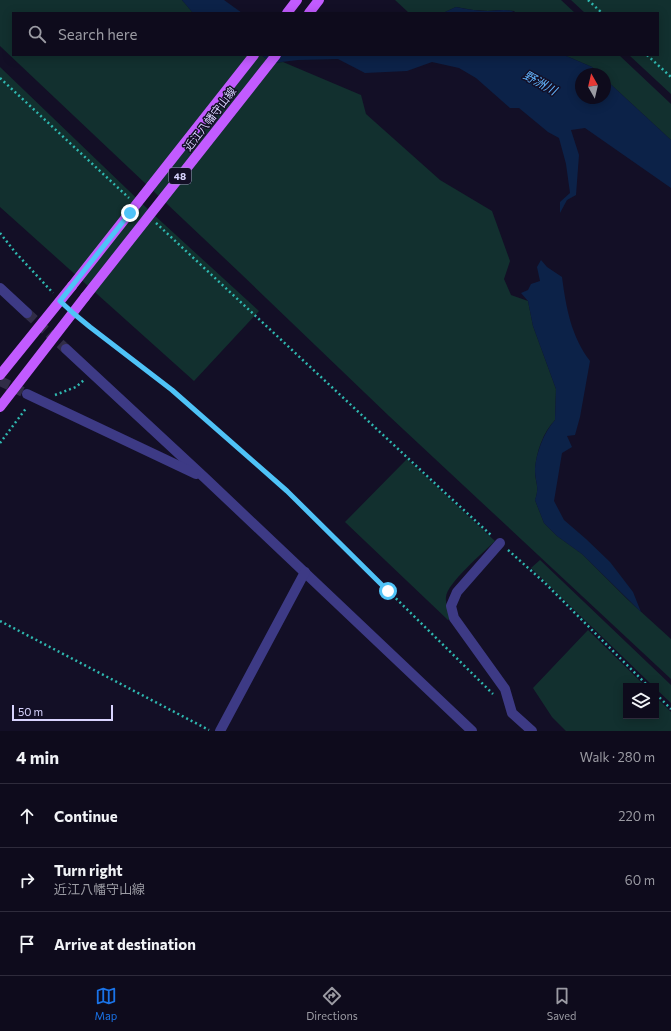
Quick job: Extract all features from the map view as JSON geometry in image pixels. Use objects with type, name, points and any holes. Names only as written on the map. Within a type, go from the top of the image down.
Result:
[{"type":"main road","points":[[288,12],[297,0]]},
{"type":"main road","points":[[310,12],[319,0]]},
{"type":"main road","name":"近江八幡守山線","points":[[0,375],[253,56]]},
{"type":"main road","name":"近江八幡守山線","points":[[0,406],[275,56]]},
{"type":"street","points":[[0,288],[28,313]]},
{"type":"street","points":[[66,349],[305,572],[472,731]]},
{"type":"street","points":[[27,394],[205,478]]},
{"type":"street","points":[[500,543],[457,592],[451,606],[454,618],[505,689],[512,713],[532,731]]},
{"type":"street","points":[[220,731],[305,572]]},
{"type":"path","points":[[588,0],[601,12]]},
{"type":"path","points":[[648,56],[671,77]]},
{"type":"path","points":[[0,78],[134,203]]},
{"type":"path","points":[[152,219],[545,584],[645,683]]},
{"type":"path","points":[[0,233],[15,252],[60,301]]},
{"type":"path","points":[[73,313],[172,390],[287,491],[495,696]]},
{"type":"path","points":[[0,621],[212,731]]},
{"type":"path","points":[[659,697],[671,709]]},
{"type":"green space","points":[[0,0],[182,0],[192,12],[12,12],[12,56],[262,56],[273,63],[283,62],[361,95],[366,114],[440,180],[492,211],[510,261],[504,279],[511,295],[528,301],[533,326],[556,389],[555,420],[547,430],[537,457],[535,474],[537,491],[535,500],[544,523],[557,536],[582,554],[627,599],[671,639],[671,679],[389,416],[0,46]]},
{"type":"green space","points":[[395,0],[561,0],[574,12],[488,11],[456,7],[445,12],[408,12]]},
{"type":"green space","points":[[571,0],[671,0],[671,94],[630,56],[659,56],[659,12],[584,12]]},
{"type":"green space","points":[[566,56],[620,56],[671,104],[671,140],[611,85],[611,68],[593,68]]},
{"type":"green space","points":[[0,67],[153,214],[259,311],[194,381],[0,207]]},
{"type":"green space","points":[[407,459],[495,541],[459,576],[448,591],[446,602],[452,617],[448,620],[345,522]]},
{"type":"green space","points":[[540,560],[671,685],[671,703],[659,692],[659,683],[650,683],[531,568]]},
{"type":"green space","points":[[588,630],[642,683],[623,683],[623,719],[659,719],[659,700],[671,712],[671,731],[566,731],[552,717],[533,688]]},
{"type":"water","points":[[182,0],[224,0],[241,12],[192,12]]},
{"type":"water","points":[[456,7],[480,11],[506,10],[514,12],[445,12]]},
{"type":"water","name":"野洲川","points":[[262,56],[566,56],[593,68],[575,68],[575,104],[611,104],[611,85],[671,140],[671,188],[585,128],[571,130],[579,155],[576,195],[567,200],[560,213],[560,202],[570,193],[566,164],[559,138],[548,132],[519,108],[510,108],[476,78],[459,68],[432,62],[407,71],[365,73],[338,59],[298,60],[273,63]]},
{"type":"water","points":[[541,260],[547,267],[562,277],[570,321],[578,342],[590,361],[580,417],[575,435],[567,436],[572,447],[562,453],[554,501],[564,520],[610,562],[633,592],[641,612],[582,554],[557,536],[544,523],[535,500],[537,488],[535,474],[536,463],[544,437],[555,420],[556,389],[533,326],[528,301],[521,293],[528,290],[531,284],[540,281],[537,267]]},
{"type":"tunnel","points":[[27,313],[66,349]]},
{"type":"tunnel","points":[[0,381],[27,394]]},
{"type":"route","points":[[130,213],[60,301],[90,327],[172,390],[287,491],[388,591]]}]
